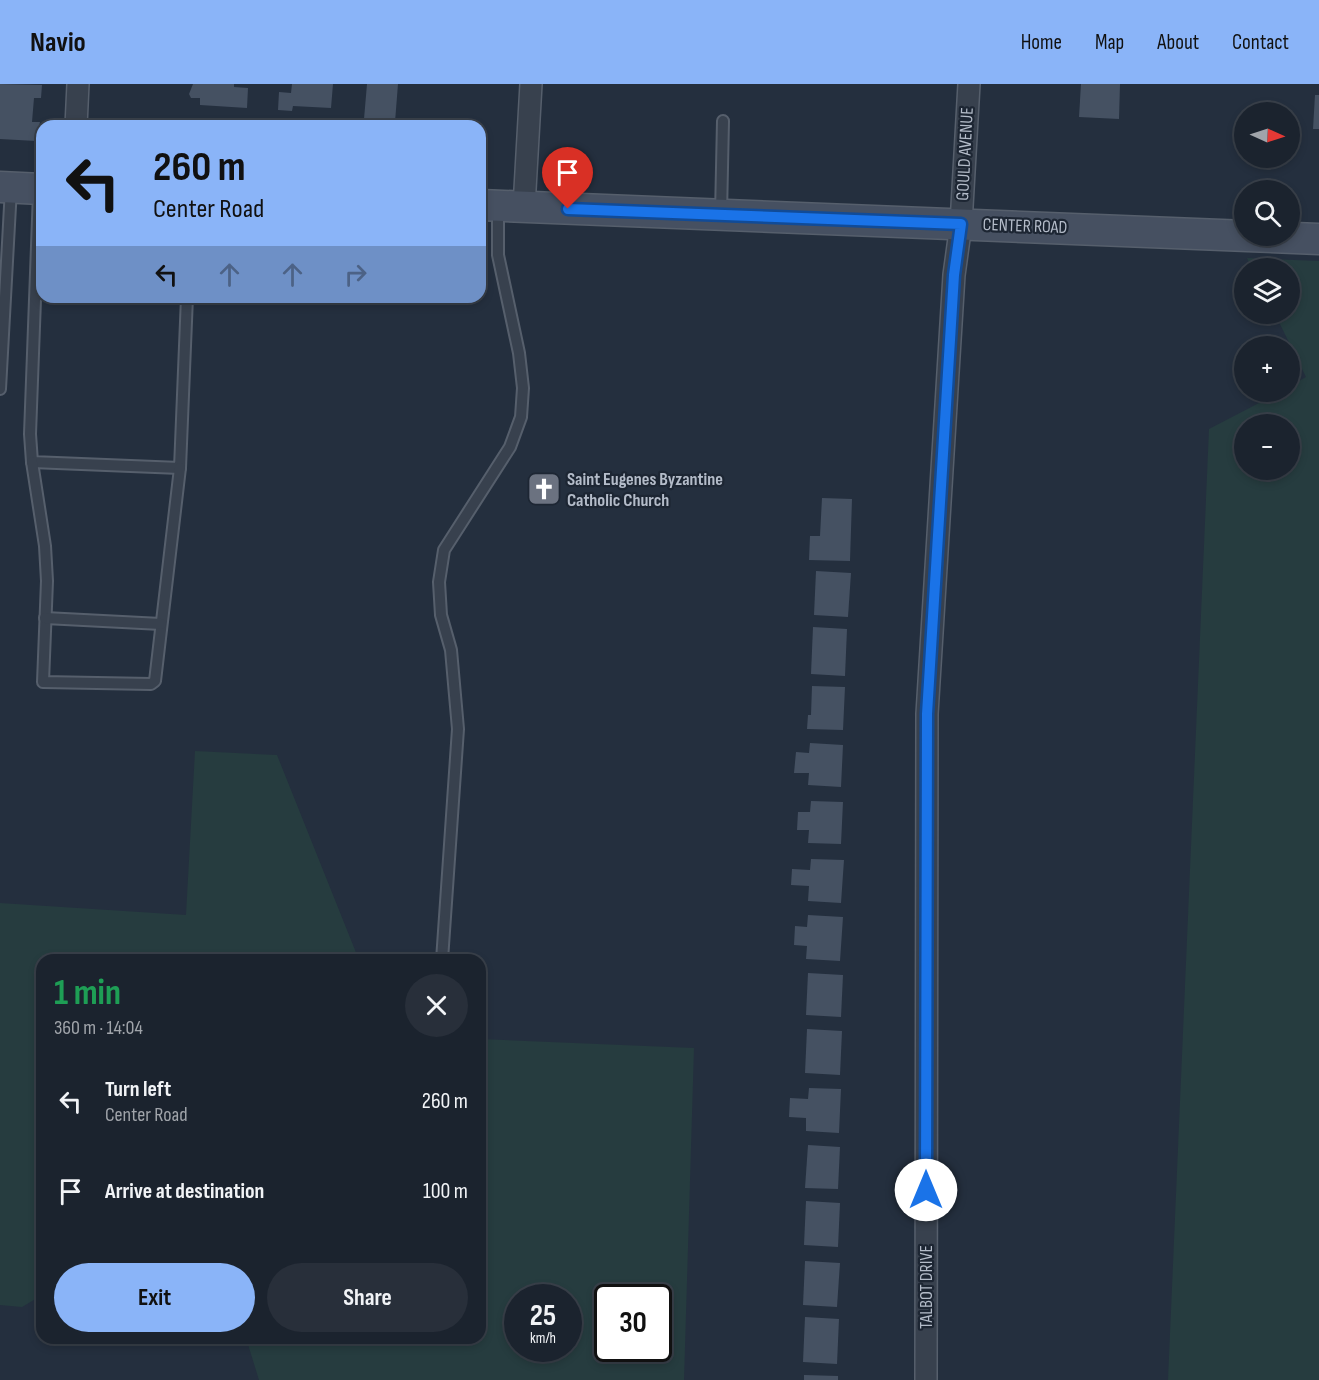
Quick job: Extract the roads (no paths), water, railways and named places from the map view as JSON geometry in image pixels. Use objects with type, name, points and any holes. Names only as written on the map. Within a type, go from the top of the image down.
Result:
[{"type":"main road","name":"CENTER ROAD","points":[[501,206],[1319,239]]},
{"type":"street","points":[[76,120],[78,84]]},
{"type":"street","points":[[501,206],[531,84]]},
{"type":"street","name":"GOULD AVENUE","points":[[961,224],[969,84]]},
{"type":"street","name":"TALBOT DRIVE","points":[[926,1380],[927,714],[954,275],[961,224]]},
{"type":"lane","points":[[721,214],[723,121]]},
{"type":"lane","points":[[0,389],[23,188]]},
{"type":"lane","points":[[23,188],[30,434],[45,546],[42,682],[151,684],[155,681],[180,468],[187,303]]},
{"type":"lane","points":[[442,954],[458,729],[451,650],[441,615],[438,582],[444,550],[510,447],[521,417],[523,388],[519,352],[498,255],[501,206]]},
{"type":"lane","points":[[32,462],[180,468]]},
{"type":"lane","points":[[45,618],[161,624]]},
{"type":"place","name":"Saint Eugenes Byzantine Catholic Church","points":[[544,489]]}]
